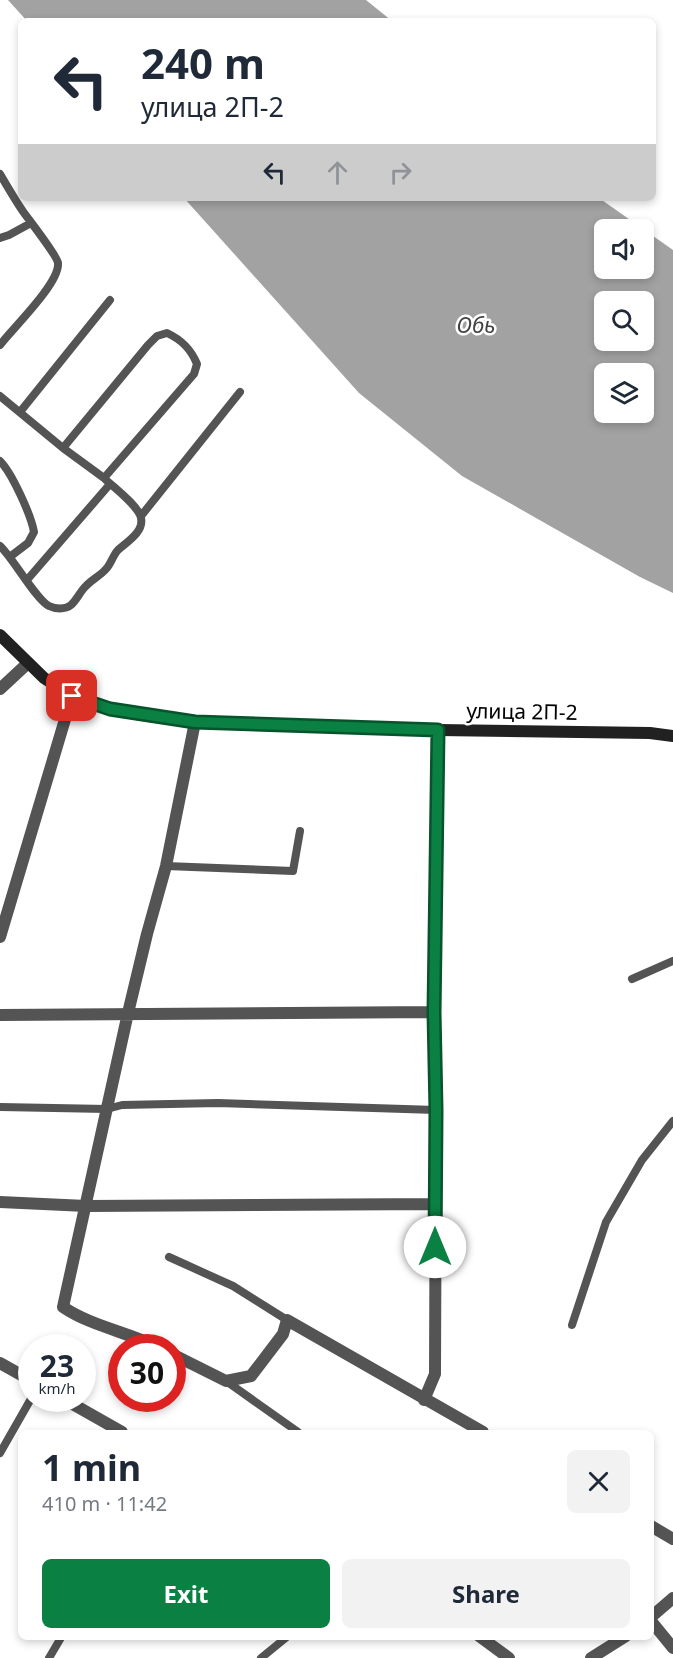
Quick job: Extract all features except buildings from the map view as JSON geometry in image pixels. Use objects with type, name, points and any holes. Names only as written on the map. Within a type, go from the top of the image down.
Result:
[{"type":"main road","name":"улица 2П-2","points":[[0,635],[45,678],[72,696],[110,709],[195,722],[438,730],[638,733],[673,736]]},
{"type":"street","points":[[0,689],[28,663]]},
{"type":"street","points":[[0,937],[72,696]]},
{"type":"street","points":[[129,1334],[78,1317],[63,1307],[128,1013],[166,866],[195,722]]},
{"type":"street","points":[[424,1400],[435,1374],[434,1012],[438,730]]},
{"type":"street","points":[[0,1015],[434,1012]]},
{"type":"street","points":[[0,1202],[86,1206],[435,1204]]},
{"type":"street","points":[[186,1361],[226,1381],[250,1376],[283,1334],[287,1320],[479,1430]]},
{"type":"street","points":[[0,1363],[18,1373]]},
{"type":"street","points":[[87,1412],[118,1430]]},
{"type":"street","points":[[654,1528],[673,1539]]},
{"type":"street","points":[[654,1616],[673,1598]]},
{"type":"street","points":[[654,1623],[673,1648]]},
{"type":"street","points":[[484,1640],[509,1658]]},
{"type":"street","points":[[591,1658],[620,1640]]},
{"type":"lane","points":[[0,174],[31,223],[55,255],[58,264],[55,276],[45,293],[0,345]]},
{"type":"lane","points":[[0,238],[31,223]]},
{"type":"lane","points":[[20,412],[110,300]]},
{"type":"lane","points":[[63,448],[157,336],[167,333],[177,338],[193,354],[197,364],[194,374],[104,478]]},
{"type":"lane","points":[[141,516],[240,392]]},
{"type":"lane","points":[[0,396],[63,448],[104,478],[136,508],[141,516],[141,522],[135,535],[118,550],[106,569],[91,580],[71,605],[61,609],[48,606],[11,556],[0,546]]},
{"type":"lane","points":[[0,461],[22,499],[32,520],[34,532],[28,543],[11,556]]},
{"type":"lane","points":[[27,580],[110,484]]},
{"type":"lane","points":[[166,866],[293,871],[300,831]]},
{"type":"lane","points":[[632,979],[673,961]]},
{"type":"lane","points":[[0,1107],[107,1109],[122,1105],[218,1103],[436,1110]]},
{"type":"lane","points":[[572,1325],[606,1222],[642,1160],[673,1121]]},
{"type":"lane","points":[[169,1257],[232,1286],[287,1320]]},
{"type":"lane","points":[[226,1381],[295,1430]]},
{"type":"lane","points":[[0,1453],[23,1412]]},
{"type":"lane","points":[[50,1658],[60,1640]]},
{"type":"lane","points":[[261,1658],[283,1640]]},
{"type":"water","points":[[8,0],[366,0],[388,18],[24,18]]},
{"type":"water","name":"Обь","points":[[187,201],[603,201],[629,219],[594,219],[594,279],[654,279],[654,237],[673,250],[673,593],[640,577],[462,476],[359,393]]},
{"type":"route","points":[[72,696],[110,709],[195,722],[438,730],[434,1012],[435,1247]]}]
